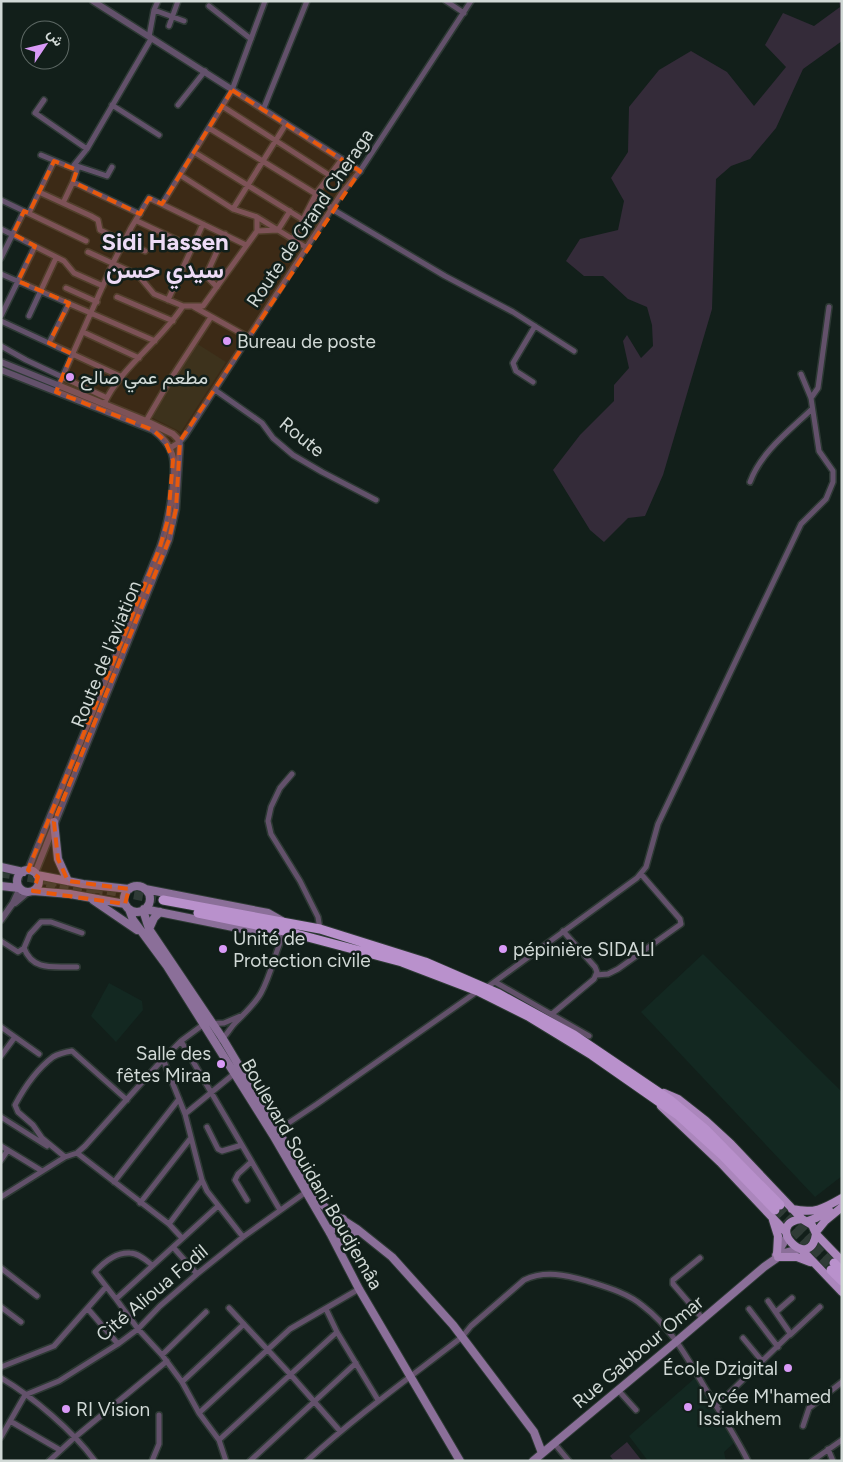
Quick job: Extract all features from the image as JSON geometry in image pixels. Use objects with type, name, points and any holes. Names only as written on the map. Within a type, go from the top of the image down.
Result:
[{"type":"highway","points":[[161,906],[284,928],[402,962],[482,989]]},
{"type":"highway","points":[[284,928],[320,929],[425,962],[482,989],[571,1041],[655,1094],[702,1135],[775,1211]]},
{"type":"highway","points":[[836,1265],[842,1272]]},
{"type":"highway","points":[[836,1265],[842,1281]]},
{"type":"main road","points":[[54,822],[58,859],[68,882]]},
{"type":"main road","points":[[1,867],[31,872],[68,882],[129,889],[139,886],[145,889],[268,913],[276,917],[284,928]]},
{"type":"main road","points":[[19,888],[17,880],[19,875],[31,872]]},
{"type":"main road","points":[[31,872],[39,882],[31,892]]},
{"type":"main road","points":[[1,886],[19,888],[31,892],[89,897],[127,907],[138,912],[161,906]]},
{"type":"main road","points":[[127,907],[124,898],[129,889]]},
{"type":"main road","points":[[144,910],[149,904],[150,898],[145,889]]},
{"type":"main road","points":[[89,897],[146,932],[161,906]]},
{"type":"main road","name":"Boulevard Souidani Boudjemâa","points":[[127,907],[132,917],[146,932],[167,966],[209,1024],[278,1130],[321,1203],[329,1211],[357,1229],[392,1257],[453,1325],[534,1432],[542,1452]]},
{"type":"main road","name":"Boulevard Souidani Boudjemâa","points":[[144,910],[146,932]]},
{"type":"main road","name":"Boulevard Souidani Boudjemâa","points":[[220,1041],[235,1073],[330,1233],[359,1289],[460,1461]]},
{"type":"main road","points":[[655,1094],[678,1099],[731,1144],[792,1210],[814,1227],[836,1265]]},
{"type":"main road","points":[[792,1210],[806,1212],[817,1210],[842,1199]]},
{"type":"main road","points":[[786,1234],[794,1222],[824,1213],[842,1199]]},
{"type":"main road","points":[[800,1249],[813,1243],[816,1233],[825,1221],[842,1207]]},
{"type":"main road","points":[[775,1211],[793,1246],[800,1249],[842,1292]]},
{"type":"main road","points":[[775,1211],[778,1255],[798,1257],[817,1266]]},
{"type":"main road","points":[[330,1233],[335,1225],[343,1219]]},
{"type":"main road","points":[[335,1242],[346,1240],[357,1229]]},
{"type":"main road","name":"Rue Gabbour Omar","points":[[778,1255],[786,1234]]},
{"type":"main road","name":"Rue Gabbour Omar","points":[[533,1461],[677,1342],[778,1255],[800,1249]]},
{"type":"street","points":[[93,1],[360,171]]},
{"type":"street","points":[[112,167],[106,176],[74,165],[87,149],[150,38],[154,10],[158,1]]},
{"type":"street","points":[[169,26],[178,1]]},
{"type":"street","points":[[162,204],[232,90],[265,1]]},
{"type":"street","points":[[263,110],[307,1]]},
{"type":"street","points":[[446,1],[464,13]]},
{"type":"street","name":"Route de Grand Cheraga","points":[[170,448],[180,442],[341,194],[360,171],[472,1]]},
{"type":"street","points":[[209,6],[251,39]]},
{"type":"street","points":[[154,10],[184,21]]},
{"type":"street","points":[[178,105],[205,71]]},
{"type":"street","points":[[44,100],[35,113],[87,149]]},
{"type":"street","points":[[112,105],[160,135]]},
{"type":"street","points":[[222,106],[329,175]]},
{"type":"street","points":[[233,208],[286,124]]},
{"type":"street","points":[[209,128],[316,194],[332,209],[445,276],[513,312],[574,351]]},
{"type":"street","points":[[194,152],[302,219]]},
{"type":"street","points":[[41,156],[78,170],[63,202]]},
{"type":"street","points":[[293,239],[316,194],[342,159]]},
{"type":"street","points":[[1,258],[3,248],[39,192],[54,161]]},
{"type":"street","points":[[180,175],[233,208],[257,217],[307,248]]},
{"type":"street","points":[[74,182],[140,214]]},
{"type":"street","points":[[39,192],[92,216],[98,220],[100,230],[145,251]]},
{"type":"street","points":[[57,389],[113,263],[149,198],[246,245]]},
{"type":"street","points":[[1,200],[86,241]]},
{"type":"street","points":[[278,230],[290,211]]},
{"type":"street","points":[[88,252],[138,275],[154,294],[183,306],[203,306],[257,230],[257,217]]},
{"type":"street","points":[[137,221],[192,247]]},
{"type":"street","points":[[168,300],[203,224]]},
{"type":"street","points":[[1,229],[64,261],[74,273],[103,286]]},
{"type":"street","points":[[257,230],[278,230]]},
{"type":"street","points":[[217,287],[207,277],[208,270],[225,234]]},
{"type":"street","points":[[1,316],[35,246]]},
{"type":"street","points":[[29,316],[56,258]]},
{"type":"street","points":[[1,274],[156,341]]},
{"type":"street","points":[[66,288],[97,302]]},
{"type":"street","points":[[117,297],[173,321]]},
{"type":"street","points":[[50,343],[69,303]]},
{"type":"street","points":[[105,401],[122,377],[156,341],[183,306]]},
{"type":"street","points":[[193,306],[248,337]]},
{"type":"street","points":[[811,398],[818,388],[828,307]]},
{"type":"street","points":[[146,421],[211,316]]},
{"type":"street","points":[[1,320],[122,377]]},
{"type":"street","points":[[533,382],[516,371],[513,365],[535,326]]},
{"type":"street","points":[[83,332],[139,358]]},
{"type":"street","points":[[1,346],[105,401],[173,434],[180,442]]},
{"type":"street","points":[[1,362],[57,389],[153,430],[160,435],[170,448],[174,466],[170,509],[163,538],[31,872]]},
{"type":"street","points":[[1,370],[57,389],[105,401]]},
{"type":"street","points":[[278,1130],[482,989],[495,982],[642,874],[658,824],[801,524],[826,499],[833,482],[833,472],[819,451],[811,398],[801,374]]},
{"type":"street","name":"Route","points":[[215,390],[262,423],[273,438],[294,456],[376,500]]},
{"type":"street","points":[[750,482],[763,458],[812,409]]},
{"type":"street","name":"Route de l'aviation","points":[[31,872],[54,822],[167,545],[176,509],[180,442]]},
{"type":"street","points":[[292,774],[280,788],[271,807],[268,821],[271,834],[300,881],[318,917],[320,929]]},
{"type":"street","points":[[596,975],[608,974],[618,969],[680,924],[680,919],[642,874]]},
{"type":"street","points":[[1,920],[8,911],[19,888]]},
{"type":"street","points":[[8,911],[31,892]]},
{"type":"street","points":[[1,941],[18,952],[24,948],[30,934],[41,922],[51,922],[82,932]]},
{"type":"street","points":[[220,1041],[261,994],[284,928]]},
{"type":"street","points":[[552,1014],[594,979],[596,975],[595,967],[563,931]]},
{"type":"street","points":[[24,948],[28,958],[39,966],[77,967]]},
{"type":"street","points":[[495,982],[589,1036]]},
{"type":"street","points":[[1,1198],[65,1157],[77,1153],[92,1139],[163,1059],[182,1041],[209,1024],[227,1022],[243,1015]]},
{"type":"street","points":[[1,1027],[39,1054]]},
{"type":"street","points":[[1,1056],[15,1037]]},
{"type":"street","points":[[182,1041],[280,1210]]},
{"type":"street","points":[[65,1157],[42,1138],[33,1125],[18,1112],[15,1105],[38,1071],[54,1056],[72,1051],[127,1100]]},
{"type":"street","points":[[163,1059],[185,1114],[202,1180],[218,1206],[243,1237]]},
{"type":"street","points":[[185,1114],[235,1073]]},
{"type":"street","points":[[114,1182],[179,1099]]},
{"type":"street","points":[[1,1116],[65,1157]]},
{"type":"street","points":[[207,1127],[218,1148],[222,1151],[242,1145]]},
{"type":"street","points":[[140,1203],[190,1139]]},
{"type":"street","points":[[1,1146],[42,1171]]},
{"type":"street","points":[[1,1160],[8,1150]]},
{"type":"street","points":[[77,1153],[169,1224],[182,1238]]},
{"type":"street","points":[[247,1200],[235,1180],[238,1174],[251,1162]]},
{"type":"street","points":[[169,1224],[202,1180]]},
{"type":"street","name":"Cité Alioua Fodil","points":[[25,1395],[59,1381],[118,1344],[138,1329],[160,1306],[197,1274],[243,1237],[306,1192]]},
{"type":"street","points":[[116,1298],[218,1206]]},
{"type":"street","points":[[173,1247],[197,1274]]},
{"type":"street","points":[[152,1265],[141,1257],[130,1253],[114,1257],[95,1272],[138,1329],[162,1355],[182,1382],[199,1413],[219,1440],[226,1461]]},
{"type":"street","points":[[700,1258],[673,1280],[673,1284],[703,1319]]},
{"type":"street","points":[[1,1268],[37,1296]]},
{"type":"street","points":[[307,1461],[378,1400],[462,1337],[470,1326],[524,1280],[535,1275],[550,1273],[579,1279],[626,1295],[643,1305],[657,1317],[677,1342],[748,1461]]},
{"type":"street","points":[[1,1367],[54,1346],[106,1287]]},
{"type":"street","points":[[199,1413],[290,1329],[359,1289]]},
{"type":"street","points":[[776,1312],[792,1298]]},
{"type":"street","points":[[768,1301],[790,1333],[789,1335]]},
{"type":"street","points":[[1,1307],[21,1322]]},
{"type":"street","points":[[716,1406],[820,1307]]},
{"type":"street","points":[[229,1308],[340,1431]]},
{"type":"street","points":[[749,1308],[778,1347]]},
{"type":"street","points":[[88,1309],[118,1344]]},
{"type":"street","points":[[326,1309],[337,1332],[378,1400]]},
{"type":"street","points":[[162,1355],[206,1312]]},
{"type":"street","points":[[182,1382],[244,1324]]},
{"type":"street","points":[[219,1440],[337,1332]]},
{"type":"street","points":[[743,1338],[762,1361]]},
{"type":"street","points":[[49,1461],[166,1361]]},
{"type":"street","points":[[250,1461],[356,1363]]},
{"type":"street","points":[[1,1378],[25,1395],[74,1438],[95,1461]]},
{"type":"street","points":[[803,1426],[809,1408],[842,1382]]},
{"type":"street","points":[[618,1390],[636,1410]]},
{"type":"street","points":[[1,1437],[25,1395]]},
{"type":"street","points":[[152,1461],[159,1444],[159,1415]]},
{"type":"street","points":[[10,1421],[60,1450]]},
{"type":"street","points":[[812,1461],[842,1440]]},
{"type":"street","points":[[554,1443],[569,1461]]},
{"type":"street","points":[[828,1450],[833,1461]]},
{"type":"highlighted area","points":[[232,90],[360,171],[180,441],[176,509],[169,540],[54,822],[58,859],[68,881],[129,889],[125,904],[33,891],[38,877],[28,870],[160,547],[168,519],[173,460],[165,441],[153,430],[56,392],[72,354],[49,343],[69,303],[18,281],[35,246],[13,234],[24,211],[29,213],[54,161],[77,170],[73,182],[140,214],[149,198],[162,204]]},
{"type":"shaded area","points":[[839,1],[842,1],[842,41],[803,69],[776,128],[750,159],[731,166],[716,179],[712,309],[663,475],[645,516],[628,518],[604,542],[590,530],[553,470],[580,435],[614,401],[614,385],[629,368],[623,341],[627,335],[641,358],[653,346],[652,325],[647,307],[628,299],[603,276],[584,276],[566,261],[580,239],[618,230],[624,201],[611,178],[628,152],[629,107],[659,70],[691,51],[727,72],[754,106],[786,67],[765,45],[783,13],[814,26],[840,7]]},
{"type":"shaded area","points":[[196,343],[226,362],[181,432],[149,416]]},
{"type":"shaded area","points":[[703,954],[842,1092],[842,1176],[815,1197],[641,1012]]},
{"type":"shaded area","points":[[109,983],[142,1001],[143,1010],[116,1042],[91,1016]]},
{"type":"shaded area","name":"Lycée M'hamed Issiakhem","points":[[695,1378],[735,1442],[724,1452],[726,1461],[648,1461],[629,1436]]},
{"type":"shaded area","points":[[627,1442],[642,1461],[614,1461],[610,1456]]},
{"type":"tunnel","points":[[1,873],[57,882]]},
{"type":"tunnel","points":[[46,886],[102,896]]},
{"type":"tunnel","points":[[94,888],[163,900]]},
{"type":"tunnel","points":[[780,1205],[834,1263]]},
{"type":"tunnel","points":[[775,1210],[831,1270]]},
{"type":"place","name":"Bureau de poste","points":[[227,341]]},
{"type":"place","name":"مطعم عمي صالح","points":[[70,377]]},
{"type":"place","name":"Unité de Protection civile","points":[[223,949]]},
{"type":"place","name":"pépinière SIDALI","points":[[503,949]]},
{"type":"place","name":"Salle des fêtes Miraa","points":[[221,1064]]},
{"type":"place","name":"École Dzigital","points":[[788,1368]]},
{"type":"place","name":"Lycée M'hamed Issiakhem","points":[[688,1407]]},
{"type":"place","name":"RI Vision","points":[[66,1409]]},
{"type":"district","name":"Sidi Hassen سيدي حسن","points":[[165,255]]}]
